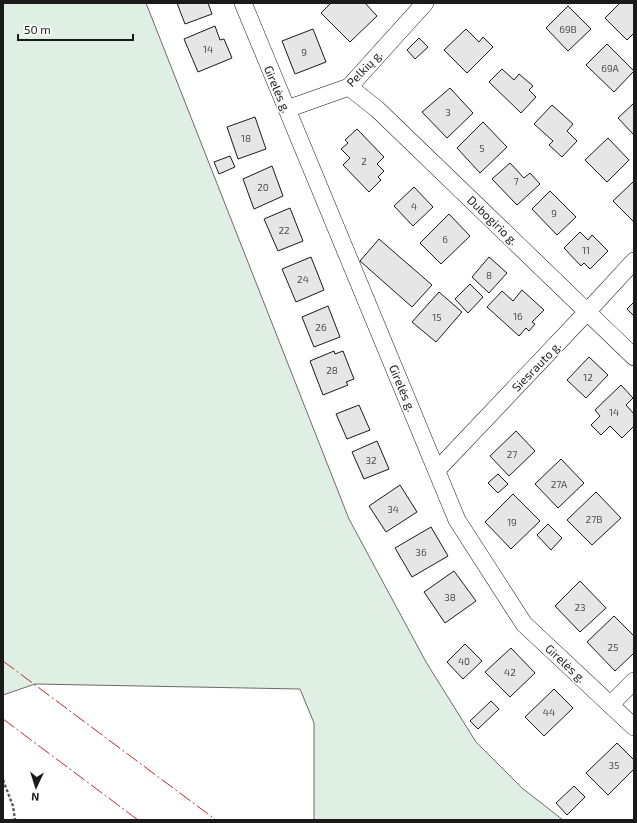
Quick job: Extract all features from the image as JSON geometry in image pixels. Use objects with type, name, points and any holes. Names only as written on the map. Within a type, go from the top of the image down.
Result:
[{"type":"street","name":"Girelės g.","points":[[243,3],[458,520],[524,624],[634,727]]},
{"type":"street","name":"Pelkių g.","points":[[287,109],[349,87],[425,3]]},
{"type":"street","name":"Dubogirio g.","points":[[349,87],[377,109],[634,357]]},
{"type":"street","name":"Siesrauto g.","points":[[436,470],[634,261]]},
{"type":"street","points":[[610,705],[634,681]]},
{"type":"path","points":[[3,780],[13,806],[14,820]]},
{"type":"green space","points":[[3,3],[146,3],[349,519],[426,662],[476,742],[522,788],[563,820],[314,820],[314,723],[300,689],[35,684],[3,695]]},
{"type":"building","points":[[177,3],[208,3],[212,14],[185,24]]},
{"type":"building","points":[[331,3],[365,3],[377,16],[350,42],[321,13]]},
{"type":"building","points":[[620,3],[634,3],[634,33],[627,40],[605,18]]},
{"type":"building","points":[[568,6],[591,29],[568,51],[546,28]]},
{"type":"building","points":[[215,26],[220,40],[224,39],[232,58],[198,72],[184,39]]},
{"type":"building","points":[[313,29],[326,62],[295,74],[282,41]]},
{"type":"building","points":[[466,29],[479,42],[483,37],[493,47],[467,73],[444,50]]},
{"type":"building","points":[[419,38],[428,47],[415,59],[407,50]]},
{"type":"building","points":[[607,44],[634,71],[614,92],[586,65]]},
{"type":"building","points":[[502,69],[514,80],[519,74],[533,86],[529,90],[536,97],[521,113],[489,82]]},
{"type":"building","points":[[450,88],[473,113],[447,138],[422,112]]},
{"type":"building","points":[[634,103],[634,135],[618,118]]},
{"type":"building","points":[[552,105],[573,124],[567,131],[577,141],[562,157],[549,145],[553,141],[534,124]]},
{"type":"building","points":[[255,117],[266,149],[238,159],[227,127]]},
{"type":"building","points":[[483,122],[507,147],[480,173],[457,148]]},
{"type":"building","points":[[357,129],[384,157],[377,164],[384,171],[378,177],[381,180],[369,192],[343,165],[350,158],[341,149],[348,143],[345,140]]},
{"type":"building","points":[[608,138],[629,160],[607,182],[585,160]]},
{"type":"building","points":[[230,156],[235,167],[219,174],[214,162]]},
{"type":"building","points":[[510,163],[524,178],[530,173],[540,184],[517,205],[492,179]]},
{"type":"building","points":[[272,166],[283,196],[254,209],[243,179]]},
{"type":"building","points":[[634,181],[634,220],[633,221],[613,201]]},
{"type":"building","points":[[414,187],[433,207],[413,226],[394,206]]},
{"type":"building","points":[[550,191],[576,217],[557,235],[532,209]]},
{"type":"building","points":[[290,208],[303,241],[278,251],[264,219]]},
{"type":"building","points":[[449,214],[470,236],[441,264],[420,243]]},
{"type":"building","points":[[580,232],[588,240],[592,235],[608,251],[590,269],[584,263],[581,266],[564,248]]},
{"type":"building","points":[[379,239],[432,285],[412,307],[360,261]]},
{"type":"building","points":[[311,257],[324,290],[296,302],[282,269]]},
{"type":"building","points":[[489,257],[507,273],[489,293],[472,277]]},
{"type":"building","points":[[470,284],[483,297],[468,313],[455,299]]},
{"type":"building","points":[[522,290],[544,310],[532,322],[535,324],[529,331],[526,328],[519,336],[487,307],[502,291],[513,301]]},
{"type":"building","points":[[439,292],[462,312],[436,342],[412,322]]},
{"type":"building","points":[[634,302],[634,316],[627,309]]},
{"type":"building","points":[[328,306],[340,337],[314,347],[302,317]]},
{"type":"building","points":[[334,351],[335,354],[343,351],[354,379],[346,382],[348,385],[323,395],[310,361]]},
{"type":"building","points":[[589,357],[608,375],[586,398],[567,380]]},
{"type":"building","points":[[621,385],[633,398],[626,405],[634,414],[634,426],[622,438],[610,426],[601,435],[591,425],[600,416],[595,410]]},
{"type":"building","points":[[359,405],[370,430],[347,439],[336,414]]},
{"type":"building","points":[[516,431],[535,451],[509,476],[490,456]]},
{"type":"building","points":[[377,441],[389,469],[364,479],[352,452]]},
{"type":"building","points":[[561,459],[584,483],[558,508],[535,484]]},
{"type":"building","points":[[498,474],[508,484],[498,493],[488,483]]},
{"type":"building","points":[[400,485],[417,512],[386,532],[369,506]]},
{"type":"building","points":[[596,492],[621,518],[592,545],[567,520]]},
{"type":"building","points":[[513,494],[540,521],[511,549],[485,522]]},
{"type":"building","points":[[548,524],[562,538],[551,550],[537,535]]},
{"type":"building","points":[[431,527],[448,556],[412,577],[395,548]]},
{"type":"building","points":[[454,571],[476,601],[445,623],[424,592]]},
{"type":"building","points":[[580,581],[606,608],[580,632],[555,606]]},
{"type":"building","points":[[614,616],[634,636],[634,653],[615,671],[587,642]]},
{"type":"building","points":[[465,644],[482,661],[463,679],[447,662]]},
{"type":"building","points":[[511,648],[535,673],[510,697],[485,672]]},
{"type":"building","points":[[554,689],[573,708],[544,736],[525,717]]},
{"type":"building","points":[[491,701],[499,709],[478,729],[470,721]]},
{"type":"building","points":[[617,743],[634,760],[634,769],[608,795],[586,773]]},
{"type":"building","points":[[574,786],[585,797],[567,815],[556,803]]},
{"type":"power","points":[[3,661],[216,820]]},
{"type":"power","points":[[3,719],[138,820]]}]
